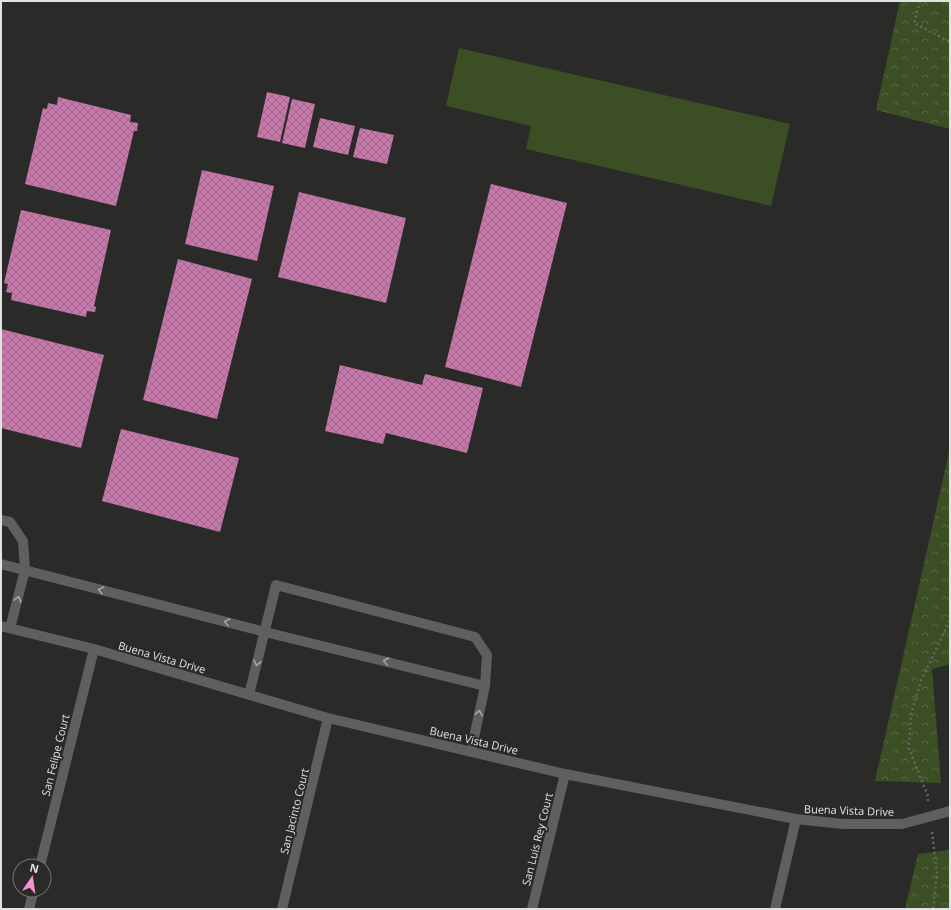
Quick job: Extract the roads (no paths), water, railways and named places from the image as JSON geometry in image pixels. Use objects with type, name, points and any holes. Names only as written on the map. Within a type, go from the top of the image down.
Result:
[{"type":"street","points":[[1,520],[10,522],[23,541],[25,570],[6,627]]},
{"type":"street","points":[[1,564],[265,632],[485,686]]},
{"type":"street","points":[[249,695],[276,585],[475,637],[487,655],[485,686],[471,752]]},
{"type":"street","name":"Buena Vista Drive","points":[[6,627],[94,650],[328,718],[565,774],[796,820],[843,824],[902,824],[950,811]]},
{"type":"street","name":"San Felipe Court","points":[[42,858],[94,650]]},
{"type":"street","name":"San Jacinto Court","points":[[282,909],[328,718]]},
{"type":"street","name":"San Luis Rey Court","points":[[532,909],[565,774]]},
{"type":"street","points":[[775,909],[796,820]]},
{"type":"street","points":[[29,909],[32,898]]}]
